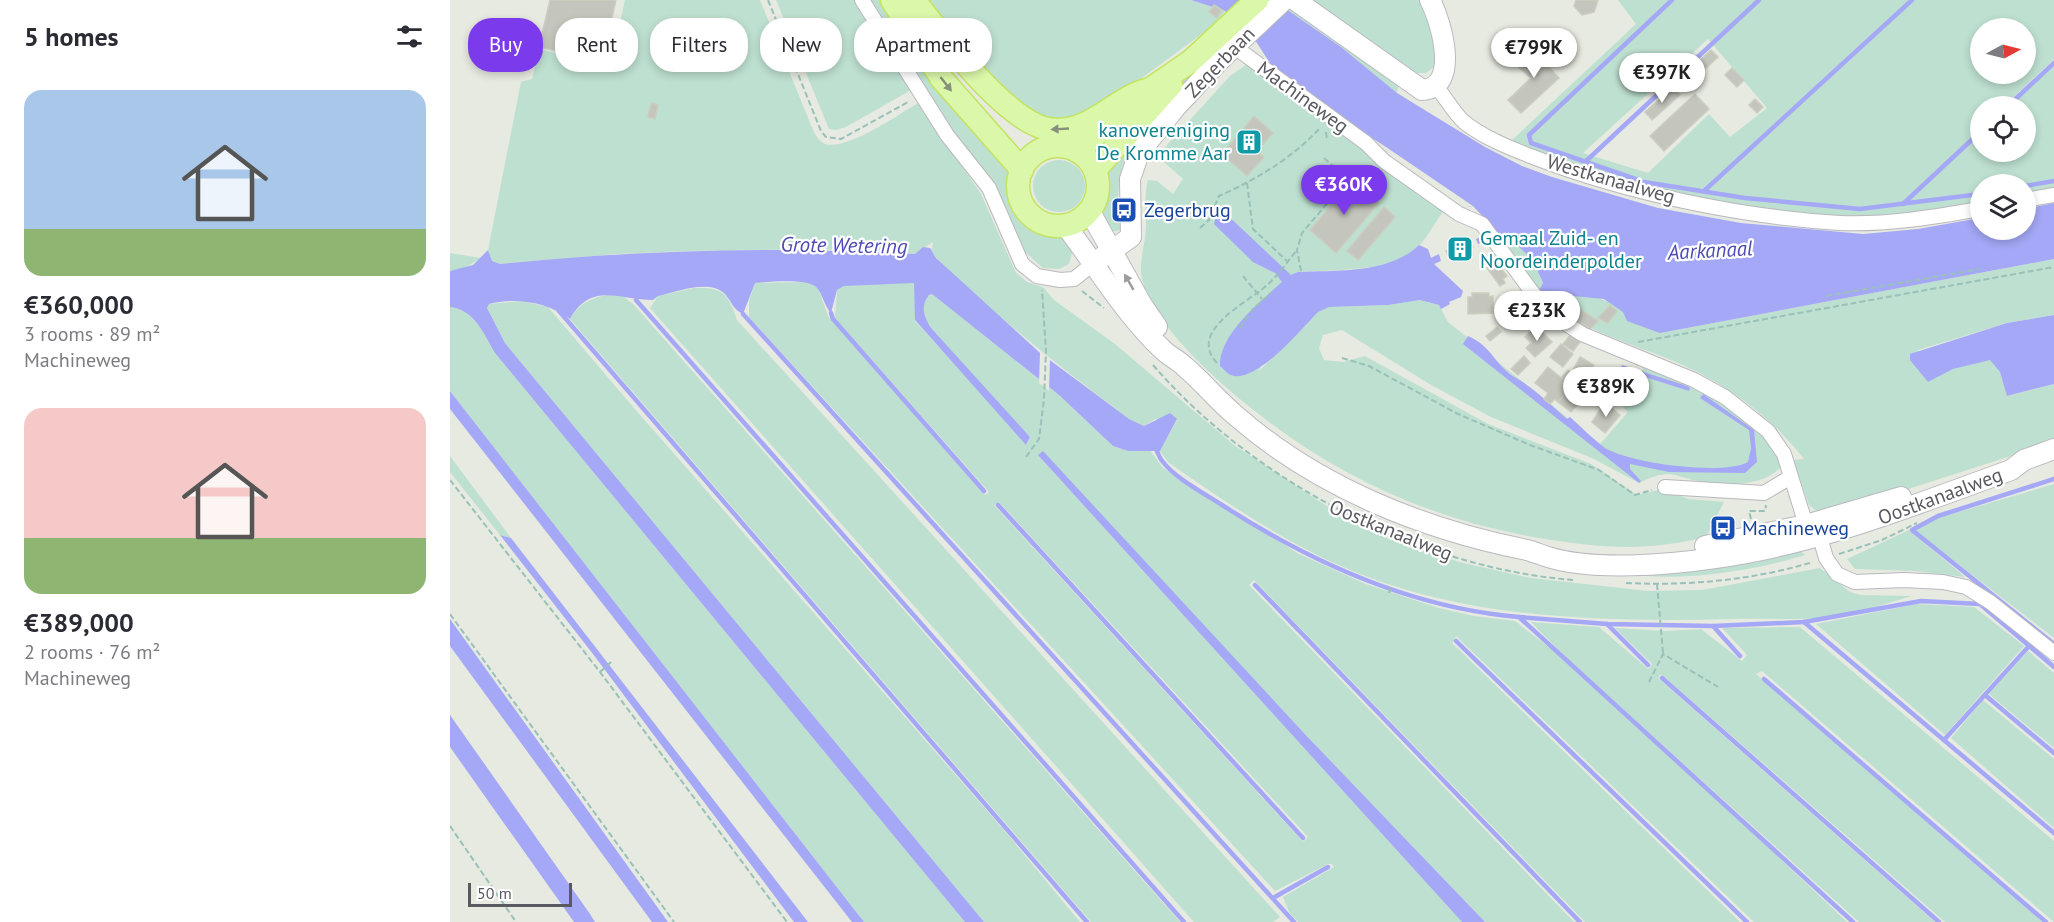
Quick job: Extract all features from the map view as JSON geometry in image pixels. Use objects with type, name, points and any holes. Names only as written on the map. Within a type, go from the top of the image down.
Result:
[{"type":"main road","points":[[892,0],[942,79],[1022,170]]},
{"type":"main road","points":[[905,0],[951,64],[985,101],[1040,151]]},
{"type":"main road","points":[[914,0],[957,55],[1018,114],[1038,126],[1054,130],[1077,127],[1135,93],[1150,89]]},
{"type":"main road","name":"Zegerbaan","points":[[1111,252],[1131,237],[1130,179],[1139,153],[1243,25],[1257,0]]},
{"type":"main road","name":"Zegerbaan","points":[[1077,151],[1150,89],[1243,25],[1284,0]]},
{"type":"main road","points":[[1295,0],[1422,90],[1436,86],[1443,76],[1444,52],[1430,0]]},
{"type":"main road","name":"Zegerbaan","points":[[1095,170],[1143,119],[1191,61]]},
{"type":"main road","points":[[1058,146],[1077,151],[1088,159],[1095,170],[1098,192],[1090,212],[1079,221],[1066,226],[1047,225],[1027,211],[1018,188],[1022,170],[1040,151],[1058,146]]},
{"type":"main road","name":"Oostkanaalweg","points":[[1090,212],[1142,305],[1184,366]]},
{"type":"main road","name":"Oostkanaalweg","points":[[1066,226],[1156,343],[1184,366],[1236,416],[1266,440],[1341,486],[1430,526],[1548,557],[1570,561],[1656,564],[1715,558],[1813,531],[2000,474],[2024,460],[2054,449]]},
{"type":"main road","points":[[1094,263],[1111,252]]},
{"type":"main road","name":"Oostkanaalweg","points":[[1535,552],[1549,549],[1590,552],[1665,551],[1813,531]]},
{"type":"street","points":[[862,0],[920,95],[989,188],[1022,264],[1041,278],[1074,279],[1094,263]]},
{"type":"street","name":"Machineweg","points":[[1243,53],[1366,143],[1387,163],[1460,214],[1482,224],[1546,311],[1582,334],[1694,380],[1751,416],[1768,430],[1784,454],[1790,478],[1826,558]]},
{"type":"street","name":"Westkanaalweg","points":[[1436,86],[1464,121],[1492,138],[1557,166],[1676,198],[1771,215],[1841,223],[1934,218],[1970,211]]},
{"type":"street","points":[[2036,198],[2054,195]]},
{"type":"street","points":[[1665,487],[1764,494],[1790,478]]},
{"type":"street","points":[[1826,558],[1837,574],[1855,582],[1904,580],[1943,582],[1966,587],[1990,602],[2054,653]]},
{"type":"path","points":[[768,0],[826,137],[841,139],[920,95]]},
{"type":"path","points":[[1200,228],[1209,220],[1219,196],[1247,183],[1302,147],[1330,117]]},
{"type":"path","points":[[1324,159],[1348,179]]},
{"type":"path","points":[[1217,363],[1210,346],[1210,335],[1221,321],[1257,294],[1278,274],[1297,250],[1302,233],[1348,179],[1387,163]]},
{"type":"path","points":[[1247,183],[1254,229],[1288,261]]},
{"type":"path","points":[[1297,250],[1301,271]]},
{"type":"path","points":[[1610,346],[1726,328],[2054,267]]},
{"type":"path","points":[[1827,296],[1980,269]]},
{"type":"path","points":[[1243,276],[1262,299]]},
{"type":"path","points":[[1026,456],[1039,439],[1044,388],[1046,355],[1041,278]]},
{"type":"path","points":[[1074,279],[1084,293],[1104,308]]},
{"type":"path","points":[[1240,328],[1253,309],[1271,293]]},
{"type":"path","name":"Oostkanaalweg","points":[[1147,358],[1214,427],[1319,500],[1379,529],[1442,554],[1537,576],[1577,581]]},
{"type":"path","points":[[1342,358],[1369,366],[1458,414],[1530,445],[1599,470],[1635,495],[1665,487]]},
{"type":"path","points":[[450,480],[601,671],[787,922]]},
{"type":"path","points":[[1621,583],[1657,585],[1761,574],[1826,558]]},
{"type":"path","points":[[1649,682],[1663,654],[1656,564]]},
{"type":"path","points":[[1389,593],[1392,585]]},
{"type":"path","points":[[450,614],[674,922]]},
{"type":"path","points":[[1663,654],[1718,687]]},
{"type":"path","points":[[601,671],[611,662]]},
{"type":"path","points":[[450,826],[516,922]]},
{"type":"green space","points":[[625,0],[760,0],[767,18],[760,18],[760,72],[789,72],[813,130],[825,144],[835,145],[859,137],[918,103],[981,194],[1016,273],[1027,282],[1043,287],[1054,300],[1115,344],[1234,445],[1339,514],[1408,544],[1459,562],[1531,578],[1648,591],[1702,590],[1820,568],[1850,592],[1861,595],[1912,596],[1856,612],[1824,618],[1635,620],[1537,614],[1489,608],[1441,599],[1394,586],[1348,569],[1301,547],[1233,506],[1168,462],[1160,451],[1177,420],[1155,419],[1144,426],[1129,419],[1034,345],[952,274],[930,248],[932,249],[933,242],[915,254],[824,249],[690,251],[617,254],[500,264],[492,261],[488,250],[521,82],[532,79],[534,72],[543,72],[543,50],[555,53],[555,72],[638,72],[638,18],[621,18]]},
{"type":"green space","points":[[776,0],[861,0],[871,18],[854,18],[854,72],[901,72],[911,90],[846,127],[836,130],[829,129],[806,72],[842,72],[842,18],[783,18]]},
{"type":"green space","points":[[868,0],[886,0],[899,18],[880,18]]},
{"type":"green space","points":[[918,0],[1191,0],[1225,11],[1218,22],[1116,97],[1067,122],[1027,114],[987,72],[992,72],[992,18],[935,18]]},
{"type":"green space","points":[[1273,0],[1290,0],[1400,80],[1397,93],[1341,47]]},
{"type":"green space","points":[[1312,0],[1421,0],[1436,41],[1435,66],[1426,73],[1413,73]]},
{"type":"green space","points":[[1618,0],[2054,0],[2054,59],[2036,76],[2036,18],[1970,18],[1970,84],[2027,84],[2015,96],[1970,96],[1970,138],[1901,203],[1880,204],[1897,205],[1926,201],[1905,203],[1970,143],[1970,162],[2036,162],[2036,96],[2020,96],[2036,84],[2054,65],[2054,190],[2036,194],[2036,174],[1970,174],[1970,205],[1895,216],[1867,217],[1776,212],[1731,206],[1641,185],[1554,157],[1512,140],[1636,24]],"holes":[[[1708,39],[1767,108],[1730,137],[1709,114],[1648,173],[1583,153]]]},
{"type":"green space","points":[[1215,48],[1153,119],[1124,162],[1118,206],[1118,210],[1122,210],[1121,230],[1110,232],[1102,219],[1104,174],[1163,103]]},
{"type":"green space","points":[[1247,64],[1265,79],[1268,76],[1444,210],[1420,245],[1410,255],[1399,260],[1356,269],[1298,272],[1259,371],[1318,311],[1329,307],[1388,305],[1420,300],[1439,305],[1448,322],[1600,444],[1628,412],[1623,407],[1644,367],[1704,393],[1743,416],[1772,448],[1781,467],[1762,479],[1739,484],[1704,482],[1670,474],[1639,483],[1594,459],[1491,417],[1431,385],[1342,330],[1323,335],[1319,348],[1324,360],[1343,362],[1365,356],[1488,424],[1591,464],[1637,495],[1663,489],[1689,499],[1724,502],[1706,537],[1642,547],[1603,546],[1539,538],[1495,529],[1412,503],[1335,466],[1263,418],[1216,379],[1178,339],[1155,309],[1147,294],[1141,272],[1146,232],[1148,180],[1157,181],[1173,194],[1183,179],[1157,156],[1230,76]]},
{"type":"green space","points":[[914,72],[938,72],[1011,172],[1015,199],[1021,213],[1039,227],[1061,233],[1073,249],[1069,264],[1059,269],[1043,268],[1025,252],[998,192],[945,120]]},
{"type":"green space","points":[[1054,160],[1064,160],[1078,167],[1085,186],[1078,205],[1064,212],[1054,212],[1044,208],[1037,201],[1033,191],[1033,181],[1037,171],[1044,164]]},
{"type":"green space","points":[[1500,239],[1516,244],[1528,254],[1543,283],[1538,292]]},
{"type":"green space","points":[[450,253],[481,258],[463,269],[450,271]]},
{"type":"green space","points":[[2054,259],[2054,315],[2007,323],[1918,350],[1928,382],[1953,369],[1990,359],[2000,372],[2008,396],[2054,384],[2054,442],[1840,511],[1819,513],[1809,505],[1793,460],[1804,459],[1773,425],[1738,396],[1678,363],[1596,330],[1568,316],[1542,298],[1589,296],[1597,298],[1615,305],[1660,333]]},
{"type":"green space","points":[[809,282],[818,288],[828,316],[985,495],[989,492],[835,318],[837,290],[844,286],[915,283],[915,321],[1027,444],[1030,437],[931,329],[924,312],[929,295],[932,294],[1059,395],[1113,446],[1128,451],[1149,449],[1163,468],[1299,554],[1366,584],[1439,608],[1474,616],[1515,621],[1576,668],[1531,622],[1599,627],[1648,669],[1652,664],[1615,628],[1666,631],[1701,629],[1742,661],[1747,655],[1722,628],[1800,627],[2054,841],[2054,922],[1762,671],[1756,674],[2042,922],[1945,922],[1661,674],[1658,678],[1935,922],[1859,922],[1605,693],[1847,922],[1754,922],[1456,636],[1452,643],[1740,922],[1585,922],[1254,580],[1249,585],[1574,922],[1485,922],[1038,455],[1462,922],[1298,922],[1289,912],[1283,897],[1334,867],[1332,864],[1275,891],[749,317],[749,301],[755,283]],"holes":[[[999,502],[1308,837],[1303,842],[994,505]]]},
{"type":"green space","points":[[694,288],[718,290],[727,297],[737,320],[1280,917],[1273,922],[1194,922],[650,308],[658,296]]},
{"type":"green space","points":[[611,294],[623,296],[634,305],[1180,922],[1091,922],[570,319],[578,308],[587,302]]},
{"type":"green space","points":[[522,301],[548,307],[1003,829],[1080,922],[984,922],[505,343],[487,308],[489,304]]},
{"type":"green space","points":[[450,307],[459,309],[472,318],[495,353],[965,922],[864,922],[450,391]]},
{"type":"green space","points":[[450,456],[511,538],[500,535],[450,472]]},
{"type":"green space","points":[[2054,484],[2054,638],[1914,530],[1935,519]]},
{"type":"green space","points":[[1909,530],[1965,577],[1915,571],[1855,569],[1847,559]]},
{"type":"green space","points":[[1798,549],[1805,555],[1763,566],[1716,574],[1669,577],[1626,574]]},
{"type":"green space","points":[[1917,604],[1974,607],[2024,646],[1945,735],[1816,624]]},
{"type":"green space","points":[[2028,651],[2054,673],[2054,748],[1989,694]]},
{"type":"green space","points":[[1983,700],[2054,759],[2054,828],[1951,738]]},
{"type":"water","name":"Aarkanaal","points":[[1191,0],[1273,0],[1341,47],[1397,93],[1485,147],[1522,166],[1552,177],[1658,208],[1741,223],[1863,234],[1918,229],[1970,220],[1970,240],[2036,240],[2036,207],[2054,203],[2054,259],[1660,333],[1627,321],[1623,312],[1604,299],[1562,295],[1552,299],[1542,298],[1538,292],[1543,283],[1527,254],[1511,242],[1501,239],[1478,244],[1476,239],[1486,234],[1490,224],[1473,206],[1460,208],[1387,158],[1386,147],[1306,96],[1275,71],[1255,40],[1259,36],[1225,11]]},
{"type":"water","points":[[1224,212],[1291,275],[1298,272],[1378,266],[1407,254],[1419,245],[1428,249],[1431,258],[1439,254],[1441,261],[1434,264],[1463,291],[1461,297],[1449,302],[1450,304],[1441,309],[1439,305],[1420,300],[1388,305],[1329,307],[1318,312],[1290,342],[1265,364],[1241,376],[1231,375],[1220,366],[1221,354],[1226,342],[1252,309],[1282,282],[1275,273],[1253,262],[1214,224],[1216,216]]},
{"type":"water","points":[[923,247],[930,248],[936,258],[1039,352],[1129,419],[1144,426],[1170,413],[1177,419],[1160,451],[1128,451],[1113,446],[1059,395],[932,294],[929,295],[924,312],[931,328],[1030,437],[1026,445],[915,320],[914,283],[844,286],[837,290],[831,313],[821,294],[813,285],[788,281],[755,283],[743,314],[734,307],[724,293],[710,287],[682,290],[658,296],[653,300],[597,296],[578,307],[570,319],[552,308],[531,302],[500,302],[489,304],[487,308],[505,343],[984,922],[965,922],[495,353],[472,318],[459,309],[450,307],[450,271],[473,265],[488,250],[492,261],[500,264],[604,255],[708,251],[811,250],[915,254]]},
{"type":"water","points":[[2054,315],[2054,384],[2007,396],[2000,372],[1990,360],[1953,369],[1928,382],[1910,360],[1910,354],[2007,323]]},
{"type":"water","points":[[1468,336],[1483,345],[1509,373],[1536,392],[1567,419],[1570,417],[1605,448],[1634,458],[1676,466],[1718,468],[1748,462],[1751,448],[1749,430],[1700,398],[1703,394],[1754,430],[1757,462],[1745,473],[1669,472],[1630,464],[1630,469],[1641,481],[1639,483],[1463,344]]},
{"type":"water","points":[[1622,365],[1687,386],[1690,388],[1689,391],[1620,369]]},
{"type":"water","points":[[450,391],[864,922],[852,922],[450,409]]},
{"type":"water","points":[[1043,451],[1302,731],[1485,922],[1462,922],[1038,455]]},
{"type":"water","points":[[500,535],[511,538],[808,922],[794,922],[593,654]]},
{"type":"water","points":[[450,619],[668,922],[652,922],[450,646]]},
{"type":"water","points":[[450,715],[595,922],[574,922],[450,747]]},
{"type":"pier","points":[[1386,147],[1473,206],[1460,208],[1387,158]]},
{"type":"pier","points":[[1040,351],[1050,358],[1049,391],[1039,383]]},
{"type":"building","points":[[550,0],[616,0],[612,18],[555,18],[555,51],[543,48],[543,30]]},
{"type":"building","points":[[1576,0],[1598,0],[1594,12],[1582,15],[1574,6]]},
{"type":"building","points":[[1214,5],[1222,10],[1217,18],[1209,12]]},
{"type":"building","points":[[1545,41],[1554,50],[1532,70],[1535,74],[1546,64],[1559,78],[1521,113],[1508,100],[1531,78],[1518,67]]},
{"type":"building","points":[[1711,50],[1718,57],[1703,71],[1696,64]]},
{"type":"building","points":[[1732,68],[1744,80],[1737,87],[1725,75]]},
{"type":"building","points":[[1673,87],[1680,95],[1652,120],[1645,112]]},
{"type":"building","points":[[1695,94],[1709,109],[1664,151],[1650,136]]},
{"type":"building","points":[[1755,99],[1763,107],[1757,113],[1749,105]]},
{"type":"building","points":[[651,103],[658,105],[655,119],[648,117]]},
{"type":"building","name":"kanovereniging De Kromme Aar","points":[[1254,116],[1273,133],[1257,151],[1264,157],[1247,176],[1222,154]]},
{"type":"building","points":[[1353,180],[1379,203],[1336,253],[1310,230]]},
{"type":"building","points":[[1384,207],[1395,217],[1358,260],[1347,251]]},
{"type":"building","name":"Gemaal Zuid- en Noordeinderpolder","points":[[1470,241],[1473,247],[1449,258],[1446,251]]},
{"type":"building","points":[[1496,262],[1507,276],[1503,279],[1505,283],[1500,286],[1487,268]]},
{"type":"building","points":[[1472,293],[1489,293],[1489,297],[1493,296],[1493,313],[1468,314],[1468,297],[1472,297]]},
{"type":"building","points":[[1610,305],[1617,311],[1608,323],[1598,318]]},
{"type":"building","points":[[1567,306],[1573,310],[1575,306],[1598,321],[1590,329],[1564,313]]},
{"type":"building","points":[[1536,326],[1552,342],[1535,357],[1526,348],[1531,343],[1525,337]]},
{"type":"building","points":[[1497,327],[1501,332],[1490,341],[1486,336]]},
{"type":"building","points":[[1571,334],[1581,341],[1573,351],[1563,344]]},
{"type":"building","points":[[1561,344],[1573,354],[1563,367],[1550,357]]},
{"type":"building","points":[[1524,356],[1530,363],[1518,375],[1511,369]]},
{"type":"building","points":[[1580,357],[1594,365],[1590,371],[1599,375],[1594,384],[1588,380],[1589,378],[1573,370]]},
{"type":"building","points":[[1548,367],[1572,387],[1558,402],[1555,399],[1550,404],[1544,399],[1548,393],[1535,383]]},
{"type":"building","points":[[1568,370],[1580,380],[1574,387],[1562,377]]},
{"type":"building","points":[[1572,387],[1584,397],[1571,412],[1558,402]]},
{"type":"building","points":[[1607,404],[1620,415],[1605,433],[1592,422],[1601,408]]},
{"type":"waterway","points":[[1672,0],[1529,135],[1531,143],[1644,182],[1745,198],[1860,209],[1970,195]]},
{"type":"waterway","points":[[1585,162],[1759,0]]},
{"type":"waterway","points":[[1704,191],[1912,0]]},
{"type":"waterway","points":[[2019,96],[2054,63]]},
{"type":"waterway","points":[[1903,204],[1970,141]]},
{"type":"waterway","points":[[2036,184],[2054,181]]},
{"type":"waterway","points":[[636,300],[1184,922]]},
{"type":"waterway","points":[[559,311],[1087,922]]},
{"type":"waterway","points":[[831,313],[833,319],[984,491]]},
{"type":"waterway","points":[[743,314],[1294,922]]},
{"type":"waterway","points":[[1155,446],[1160,459],[1168,468],[1191,485],[1256,526],[1327,564],[1401,593],[1440,604],[1519,617],[1853,922]]},
{"type":"waterway","points":[[2054,479],[1938,516],[1912,530],[2054,644]]},
{"type":"waterway","points":[[998,505],[1303,838]]},
{"type":"waterway","points":[[1255,585],[1580,922]]},
{"type":"waterway","points":[[1713,626],[1804,622],[1921,601],[1980,604],[2054,667]]},
{"type":"waterway","points":[[1519,617],[1607,624],[1713,626],[1740,656]]},
{"type":"waterway","points":[[1804,622],[2054,833]]},
{"type":"waterway","points":[[1607,624],[1648,665]]},
{"type":"waterway","points":[[1456,641],[1747,922]]},
{"type":"waterway","points":[[1944,740],[2029,646]]},
{"type":"waterway","points":[[1662,678],[1939,922]]},
{"type":"waterway","points":[[1764,679],[2046,922]]},
{"type":"waterway","points":[[1985,695],[2054,753]]},
{"type":"waterway","points":[[1273,898],[1328,867]]},
{"type":"place","name":"kanovereniging De Kromme Aar","points":[[1249,142]]},
{"type":"place","name":"Zegerbrug","points":[[1124,210]]},
{"type":"place","name":"Gemaal Zuid- en Noordeinderpolder","points":[[1460,249]]},
{"type":"place","name":"Machineweg","points":[[1723,528]]},
{"type":"water label","name":"Grote Wetering","points":[[844,245]]}]
